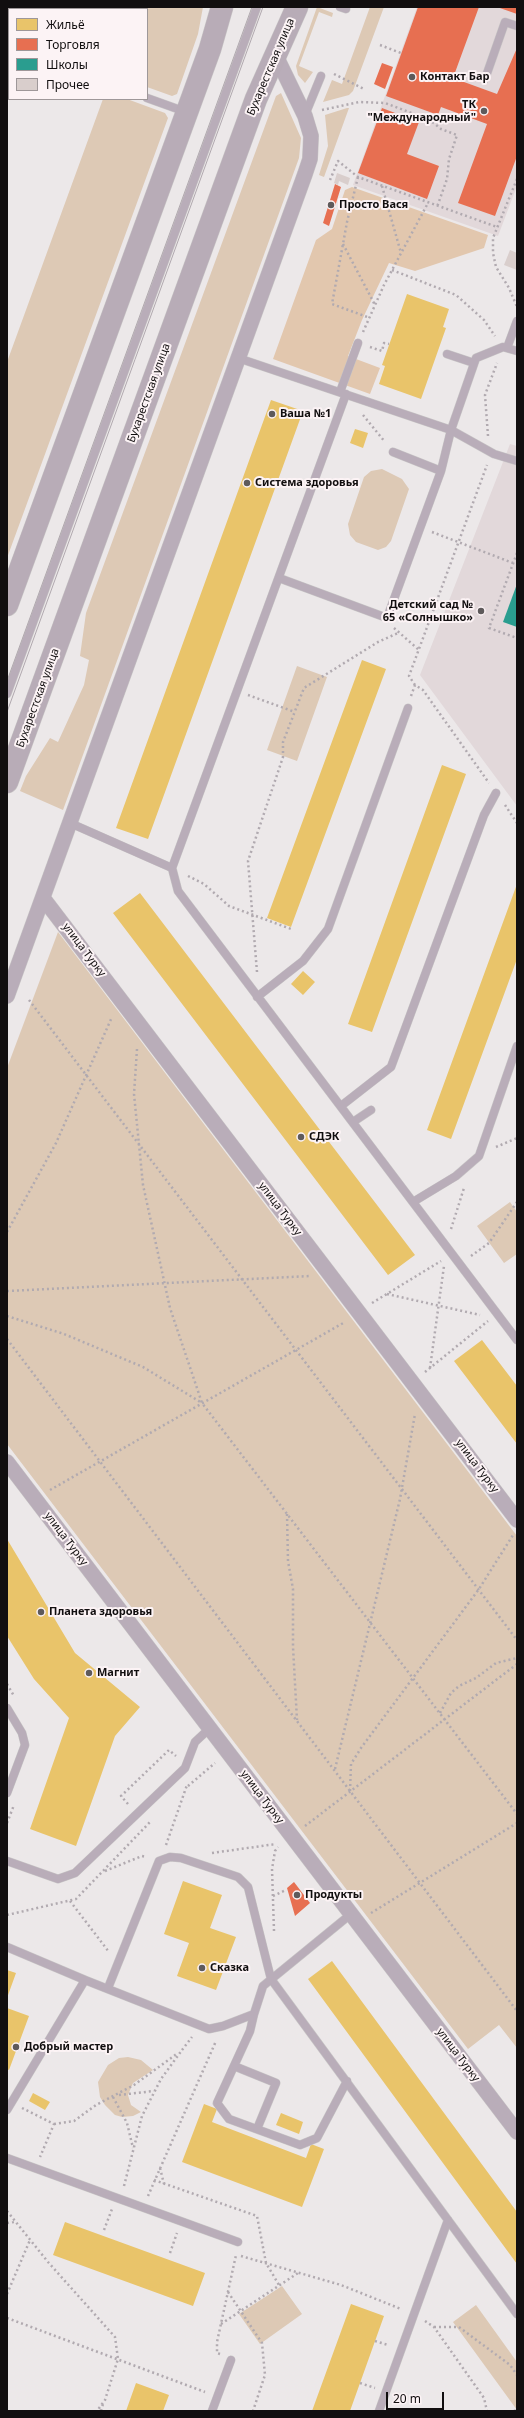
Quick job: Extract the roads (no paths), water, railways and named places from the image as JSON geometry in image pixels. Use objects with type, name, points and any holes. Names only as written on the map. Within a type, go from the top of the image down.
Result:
[{"type":"main road","points":[[7,605],[187,112],[222,7]]},
{"type":"main road","name":"Бухарестская улица","points":[[7,782],[256,99],[297,7]]},
{"type":"street","points":[[7,996],[310,159],[311,113],[276,54]]},
{"type":"street","name":"улица Турку","points":[[43,898],[517,1520]]},
{"type":"street","name":"улица Турку","points":[[7,1462],[517,2132]]},
{"type":"lane","points":[[7,694],[257,7]]},
{"type":"lane","points":[[485,79],[505,22],[517,26]]},
{"type":"lane","points":[[311,113],[321,76]]},
{"type":"lane","points":[[148,98],[187,112]]},
{"type":"lane","points":[[505,347],[517,321]]},
{"type":"lane","points":[[358,343],[343,393],[278,578],[172,868],[178,891],[517,1340]]},
{"type":"lane","points":[[278,578],[387,618],[441,471],[450,430],[476,358],[505,347],[517,351]]},
{"type":"lane","points":[[447,354],[474,363]]},
{"type":"lane","points":[[238,358],[450,430],[489,451],[517,461]]},
{"type":"lane","points":[[393,452],[441,471]]},
{"type":"lane","points":[[257,997],[303,962],[328,929],[408,708]]},
{"type":"lane","points":[[341,1106],[391,1067],[484,815],[496,793]]},
{"type":"lane","points":[[70,823],[172,868]]},
{"type":"lane","points":[[413,1202],[465,1170],[482,1150],[517,1046]]},
{"type":"lane","points":[[353,1122],[371,1110]]},
{"type":"lane","points":[[7,1708],[22,1733],[24,1745],[7,1793]]},
{"type":"lane","points":[[7,1861],[58,1879],[75,1873],[185,1768],[195,1742],[210,1728]]},
{"type":"lane","points":[[108,1988],[159,1861],[170,1857],[182,1858],[238,1877],[248,1887],[270,1979],[347,2081],[517,2314]]},
{"type":"lane","points":[[347,2081],[317,2138],[300,2145],[229,2119],[217,2103],[250,2031],[263,1986],[270,1979],[354,1918]]},
{"type":"lane","points":[[7,1947],[208,2029],[222,2026],[254,2014]]},
{"type":"lane","points":[[9,2106],[85,1980]]},
{"type":"lane","points":[[234,2066],[276,2083],[257,2129]]},
{"type":"lane","points":[[7,2158],[238,2242]]},
{"type":"lane","points":[[379,2411],[448,2220]]},
{"type":"lane","points":[[212,2411],[231,2360]]},
{"type":"tram line","points":[[7,681],[252,7]]},
{"type":"tram line","points":[[7,712],[263,7]]},
{"type":"place","name":"Контакт Бар","points":[[412,77]]},
{"type":"place","name":"ТК \"Международный\"","points":[[484,111]]},
{"type":"place","name":"Просто Вася","points":[[331,205]]},
{"type":"place","name":"Ваша №1","points":[[272,414]]},
{"type":"place","name":"Система здоровья","points":[[247,483]]},
{"type":"place","name":"Детский сад № 65 «Солнышко»","points":[[481,611]]},
{"type":"place","name":"СДЭК","points":[[301,1137]]},
{"type":"place","name":"Планета здоровья","points":[[41,1612]]},
{"type":"place","name":"Магнит","points":[[89,1673]]},
{"type":"place","name":"Продукты","points":[[297,1895]]},
{"type":"place","name":"Сказка","points":[[202,1968]]},
{"type":"place","name":"Добрый мастер","points":[[16,2047]]}]
